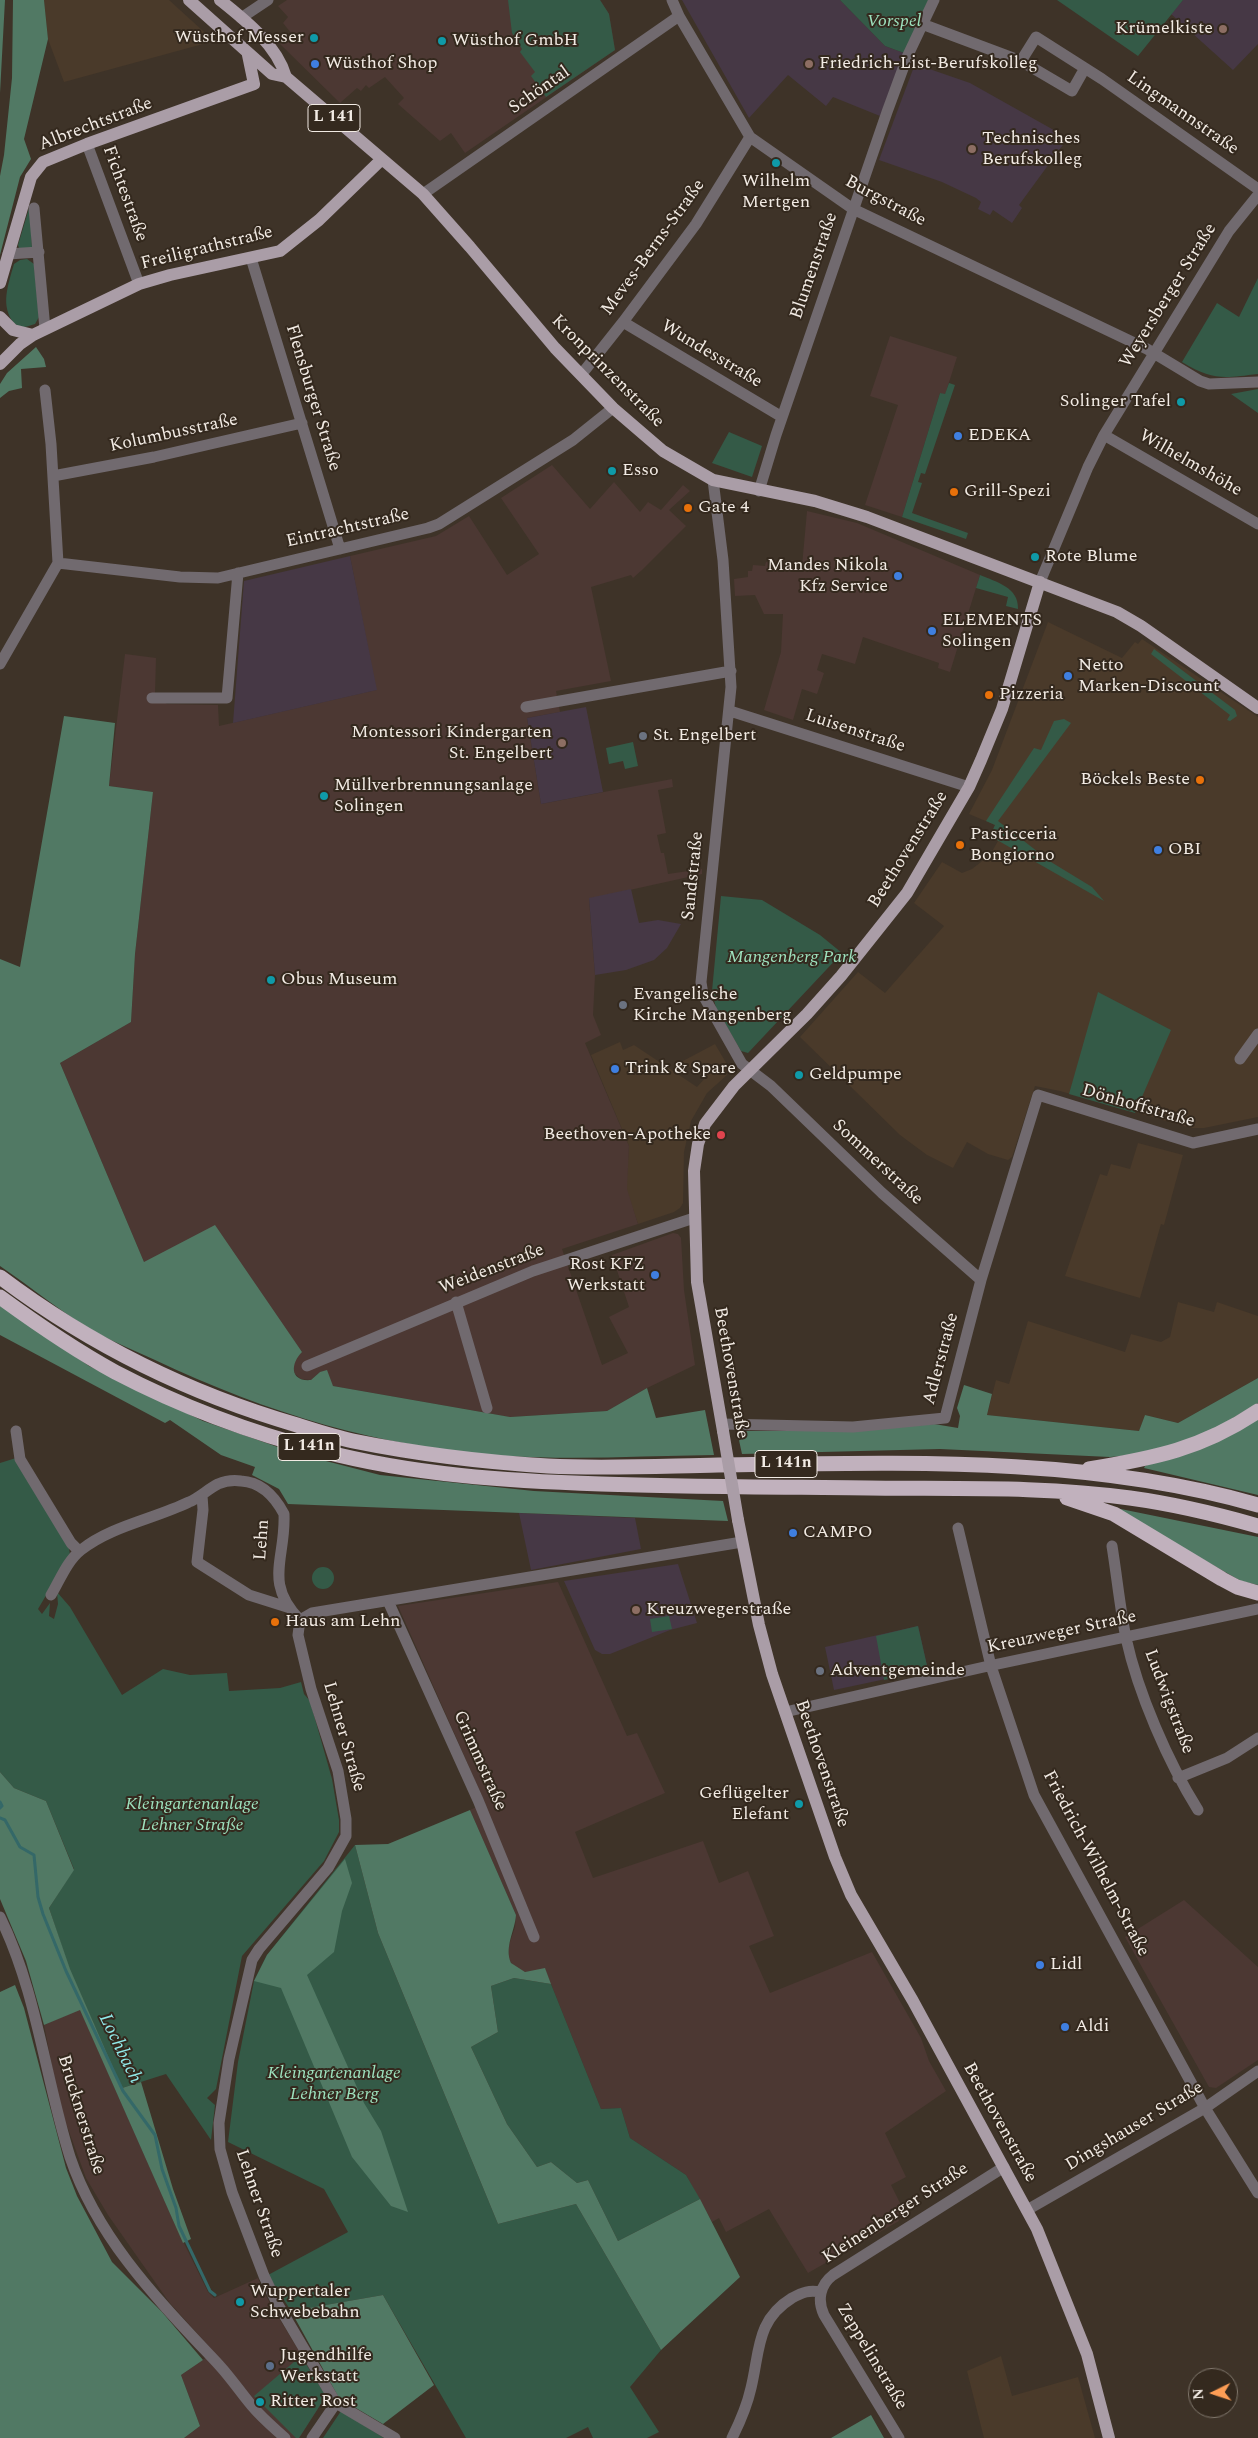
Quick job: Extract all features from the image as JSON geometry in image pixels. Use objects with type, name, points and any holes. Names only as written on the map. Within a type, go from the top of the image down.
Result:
[{"type":"highway","name":"L 141n","points":[[0,1277],[90,1337],[176,1381],[233,1405],[350,1441],[427,1454],[548,1466],[978,1464],[1074,1471],[1203,1492],[1258,1505]]},
{"type":"highway","name":"L 141n","points":[[0,1297],[52,1334],[116,1372],[184,1404],[251,1430],[322,1451],[385,1464],[450,1475],[519,1481],[651,1486],[965,1489],[1051,1492],[1130,1498],[1212,1513],[1258,1526]]},
{"type":"highway","points":[[1074,1471],[1133,1462],[1176,1452],[1212,1438],[1258,1411]]},
{"type":"highway","points":[[1051,1492],[1114,1514],[1222,1579],[1237,1587],[1258,1593]]},
{"type":"main road","name":"Kronprinzenstraße","points":[[189,0],[248,55],[272,74],[286,77],[422,194],[470,246],[555,348],[613,408],[658,448],[713,480],[816,501],[867,517],[1117,612],[1142,626],[1258,708]]},
{"type":"main road","name":"Kronprinzenstraße","points":[[220,0],[241,18],[282,62],[286,77]]},
{"type":"main road","points":[[226,33],[241,18]]},
{"type":"main road","points":[[248,55],[254,84]]},
{"type":"main road","name":"Albrechtstraße","points":[[0,284],[31,177],[36,168],[43,162],[254,84],[286,77]]},
{"type":"main road","name":"Freiligrathstraße","points":[[0,364],[32,335],[139,284],[170,274],[280,251],[292,243],[382,160]]},
{"type":"main road","points":[[0,317],[13,330],[32,335]]},
{"type":"main road","name":"Beethovenstraße","points":[[1040,582],[1002,709],[969,787],[907,893],[841,976],[746,1067],[705,1124],[698,1144],[694,1171],[694,1218],[697,1289],[742,1542],[760,1625],[785,1712],[835,1857],[851,1895],[913,2001],[1027,2210],[1087,2354],[1109,2438]]},
{"type":"street","points":[[241,18],[268,0]]},
{"type":"street","name":"Burgstraße","points":[[672,0],[679,16],[750,137],[853,209],[1154,353],[1200,382],[1209,384],[1258,382]]},
{"type":"street","name":"Blumenstraße","points":[[760,491],[782,417],[904,65],[934,0]]},
{"type":"street","name":"Schöntal","points":[[422,194],[679,16]]},
{"type":"street","points":[[922,24],[1021,61],[1072,91],[1085,68]]},
{"type":"street","name":"Lingmannstraße","points":[[1021,61],[1036,38],[1085,68],[1258,189]]},
{"type":"street","name":"Meves-Berns-Straße","points":[[581,375],[696,224],[750,137]]},
{"type":"street","name":"Fichtestraße","points":[[88,144],[139,284]]},
{"type":"street","name":"Weyersberger Straße","points":[[1040,582],[1088,467],[1104,435],[1229,231],[1258,195]]},
{"type":"street","points":[[34,208],[45,329]]},
{"type":"street","points":[[8,254],[39,252]]},
{"type":"street","name":"Flensburger Straße","points":[[252,258],[340,549]]},
{"type":"street","name":"Wundesstraße","points":[[623,322],[782,417]]},
{"type":"street","points":[[0,664],[58,563],[53,476],[45,390]]},
{"type":"street","name":"Eintrachtstraße","points":[[58,563],[206,579],[238,574],[439,524],[573,440],[613,408]]},
{"type":"street","name":"Kolumbusstraße","points":[[53,476],[154,457],[302,423]]},
{"type":"street","name":"Wilhelmshöhe","points":[[1104,435],[1135,451],[1258,524]]},
{"type":"street","name":"Sandstraße","points":[[713,480],[731,671],[730,711],[701,989],[709,1007],[746,1067]]},
{"type":"street","points":[[152,698],[227,698],[238,574]]},
{"type":"street","points":[[526,707],[731,671]]},
{"type":"street","name":"Luisenstraße","points":[[730,711],[969,787]]},
{"type":"street","points":[[1240,1059],[1258,1034]]},
{"type":"street","name":"Sommerstraße","points":[[746,1067],[771,1086],[882,1193],[981,1280]]},
{"type":"street","name":"Adlerstraße","points":[[722,1428],[853,1427],[945,1418],[981,1280],[1038,1095]]},
{"type":"street","name":"Dönhoffstraße","points":[[1038,1095],[1193,1143],[1258,1129]]},
{"type":"street","name":"Weidenstraße","points":[[307,1366],[533,1271],[694,1218]]},
{"type":"street","points":[[456,1302],[487,1408]]},
{"type":"street","points":[[16,1431],[20,1459],[71,1543],[79,1551]]},
{"type":"street","name":"Lehn","points":[[51,1595],[79,1551],[105,1536],[189,1502],[218,1484],[240,1480],[261,1487],[275,1500],[284,1514],[278,1576],[282,1596],[287,1607],[300,1620]]},
{"type":"street","name":"Lehn","points":[[202,1495],[203,1510],[197,1562],[238,1590],[287,1607]]},
{"type":"street","name":"Friedrich-Wilhelm-Straße","points":[[958,1528],[991,1666],[1034,1795],[1205,2108],[1258,2193]]},
{"type":"street","points":[[300,1620],[312,1613],[742,1542]]},
{"type":"street","name":"Ludwigstraße","points":[[1112,1546],[1126,1638],[1136,1673],[1178,1778],[1198,1810]]},
{"type":"street","name":"Grimmstraße","points":[[388,1601],[478,1800],[534,1937]]},
{"type":"street","name":"Kreuzweger Straße","points":[[785,1712],[1126,1638],[1245,1610],[1258,1609]]},
{"type":"street","name":"Lehner Straße","points":[[300,1620],[298,1635],[304,1662],[338,1771],[346,1819],[346,1836],[328,1868],[259,1949],[252,1960],[229,2059],[219,2124],[219,2137],[220,2149],[232,2192],[264,2276],[336,2403]]},
{"type":"street","name":"Ludwigstraße","points":[[1178,1778],[1227,1758],[1255,1742]]},
{"type":"street","name":"Brucknerstraße","points":[[0,1917],[25,1985],[54,2101],[71,2158],[101,2223],[132,2269],[222,2369],[253,2407],[285,2438]]},
{"type":"street","name":"Dingshauser Straße","points":[[1027,2210],[1205,2108],[1258,2071]]},
{"type":"street","name":"Kleinenberger Straße","points":[[732,2438],[749,2396],[763,2331],[770,2316],[779,2306],[804,2291],[821,2292],[826,2280],[833,2275],[1004,2167]]},
{"type":"street","name":"Zeppelinstraße","points":[[821,2292],[819,2300],[824,2315],[899,2438]]},
{"type":"street","points":[[312,2438],[336,2403],[395,2438]]},
{"type":"shaded area","points":[[44,0],[169,0],[214,41],[64,82],[48,39]]},
{"type":"shaded area","name":"Wüsthof GmbH","points":[[287,0],[600,0],[609,14],[615,50],[465,153],[451,133],[440,141],[398,104],[404,98],[385,77],[369,88],[366,85],[361,91],[357,88],[340,103],[280,44],[291,33],[283,23],[288,17],[278,6]]},
{"type":"shaded area","name":"Friedrich-List-Berufskolleg","points":[[682,0],[840,0],[885,46],[904,53],[880,116],[833,97],[826,106],[788,75],[749,118]]},
{"type":"shaded area","name":"Krümelkiste","points":[[1183,0],[1258,0],[1258,44],[1233,70],[1171,14]]},
{"type":"shaded area","name":"Technisches Berufskolleg","points":[[915,64],[970,83],[1068,138],[1019,205],[1022,208],[1012,223],[993,210],[990,215],[978,209],[981,202],[976,198],[942,182],[879,160]]},
{"type":"shaded area","points":[[890,336],[957,357],[945,395],[940,393],[902,517],[865,505],[898,405],[870,396]]},
{"type":"shaded area","points":[[552,465],[590,509],[614,482],[640,512],[648,502],[661,510],[683,485],[690,491],[669,510],[686,526],[642,570],[633,578],[631,575],[591,587],[611,681],[556,691],[560,712],[527,718],[541,804],[672,779],[673,787],[658,790],[666,833],[657,835],[661,853],[664,853],[668,874],[702,869],[702,874],[589,899],[595,975],[593,1015],[601,1035],[585,1043],[629,1146],[627,1189],[638,1224],[562,1249],[602,1365],[628,1353],[609,1317],[629,1307],[612,1255],[673,1233],[678,1234],[681,1238],[684,1290],[695,1365],[647,1388],[607,1411],[510,1417],[333,1386],[320,1372],[311,1380],[301,1379],[295,1374],[293,1367],[295,1359],[302,1351],[144,1262],[60,1063],[131,1022],[135,954],[153,792],[109,786],[125,654],[156,658],[155,694],[167,704],[218,705],[219,726],[376,690],[350,556],[436,536],[469,516],[507,575],[539,554],[501,498]]},
{"type":"shaded area","points":[[807,511],[857,523],[980,575],[950,672],[938,668],[939,663],[863,637],[855,664],[822,654],[817,670],[824,673],[817,694],[802,689],[793,720],[764,710],[781,652],[783,614],[764,614],[755,595],[735,596],[734,579],[748,577],[748,571],[752,571],[753,565],[765,566],[766,562],[802,566]]},
{"type":"shaded area","points":[[350,556],[377,690],[233,723],[244,581]]},
{"type":"shaded area","points":[[1048,622],[1122,658],[1135,642],[1138,644],[1142,639],[1258,717],[1258,1117],[1204,1128],[1191,1128],[1060,1091],[1035,1086],[1012,1157],[1008,1160],[988,1154],[967,1142],[953,1168],[927,1155],[900,1135],[800,1037],[858,972],[885,993],[944,926],[914,903],[942,862],[962,873],[972,869],[990,855],[998,841],[990,836],[995,825],[969,814],[992,770]]},
{"type":"shaded area","name":"Montessori Kindergarten St. Engelbert","points":[[586,707],[603,792],[541,804],[527,718]]},
{"type":"shaded area","points":[[631,889],[639,923],[658,920],[681,924],[667,948],[654,960],[626,970],[595,975],[589,898]]},
{"type":"shaded area","points":[[620,1042],[623,1050],[634,1045],[697,1087],[706,1077],[681,1062],[715,1044],[728,1066],[727,1075],[707,1093],[691,1121],[684,1152],[683,1203],[674,1212],[638,1224],[626,1189],[629,1146],[591,1055]]},
{"type":"shaded area","points":[[1138,1143],[1183,1155],[1164,1225],[1161,1224],[1140,1298],[1065,1276],[1100,1174],[1107,1176],[1111,1164],[1130,1169]]},
{"type":"shaded area","points":[[1178,1302],[1214,1312],[1217,1302],[1258,1316],[1258,1378],[1178,1423],[1145,1415],[1139,1431],[987,1415],[996,1380],[1009,1384],[1028,1321],[1125,1352],[1131,1334],[1161,1342],[1170,1337]]},
{"type":"shaded area","points":[[519,1513],[635,1518],[641,1549],[531,1570]]},
{"type":"shaded area","name":"Kreuzwegerstraße","points":[[678,1564],[697,1623],[670,1630],[610,1654],[602,1654],[595,1650],[564,1581]]},
{"type":"shaded area","points":[[558,1582],[627,1736],[637,1733],[665,1793],[575,1832],[593,1878],[703,1841],[719,1883],[748,1871],[774,1936],[749,1946],[770,1993],[872,1952],[921,2038],[929,2061],[946,2091],[885,2133],[906,2177],[891,2185],[905,2213],[898,2218],[899,2221],[808,2273],[769,2209],[726,2232],[719,2218],[712,2222],[686,2175],[630,2138],[621,2108],[601,2109],[545,1969],[525,1972],[513,1966],[509,1959],[508,1948],[515,1927],[516,1915],[470,1810],[485,1803],[398,1606]]},
{"type":"shaded area","points":[[918,1626],[928,1670],[834,1690],[825,1647]]},
{"type":"shaded area","points":[[1184,1900],[1258,1967],[1258,2060],[1216,2088],[1209,2087],[1125,1937]]},
{"type":"shaded area","points":[[80,2009],[177,2229],[208,2292],[214,2298],[258,2278],[264,2293],[326,2396],[299,2438],[184,2438],[200,2426],[181,2375],[214,2352],[169,2302],[108,2215],[86,2178],[60,2107],[44,2025]]},
{"type":"shaded area","points":[[1001,2356],[1012,2396],[1078,2377],[1095,2438],[984,2438],[967,2371]]},
{"type":"green space","points":[[0,0],[5,0],[0,93]]},
{"type":"green space","points":[[13,0],[44,0],[48,39],[24,139],[31,159],[20,177],[0,255],[0,176],[12,78]]},
{"type":"green space","points":[[508,0],[600,0],[609,14],[615,50],[546,97],[531,76],[535,72],[520,52],[522,49],[512,33]]},
{"type":"green space","name":"Vorspel","points":[[840,0],[929,0],[904,53],[885,46]]},
{"type":"green space","points":[[1057,0],[1183,0],[1138,56]]},
{"type":"green space","points":[[30,205],[32,248],[19,248],[18,245]]},
{"type":"green space","points":[[27,259],[34,264],[39,317],[35,324],[21,327],[14,323],[7,310],[6,295],[14,264],[20,260]]},
{"type":"green space","points":[[1258,278],[1258,374],[1219,377],[1202,372],[1182,362],[1217,303],[1239,317]]},
{"type":"green space","points":[[36,347],[44,359],[46,367],[21,369],[22,388],[9,391],[0,398],[0,384],[7,373]]},
{"type":"green space","points":[[949,383],[955,385],[925,474],[921,473],[918,482],[922,483],[912,513],[968,533],[966,539],[902,517],[940,393],[945,394]]},
{"type":"green space","points":[[1258,389],[1258,413],[1231,394]]},
{"type":"green space","points":[[729,432],[762,446],[752,477],[712,463]]},
{"type":"green space","points":[[980,575],[1011,590],[1015,595],[1018,609],[1006,606],[1008,597],[976,588]]},
{"type":"green space","points":[[1154,649],[1235,710],[1237,716],[1230,721],[1227,720],[1230,715],[1151,654]]},
{"type":"green space","points":[[64,716],[115,723],[109,786],[153,792],[135,954],[131,1022],[60,1063],[144,1262],[215,1225],[302,1352],[295,1362],[294,1371],[299,1378],[304,1380],[311,1380],[320,1372],[327,1370],[333,1386],[510,1417],[607,1411],[647,1388],[656,1418],[705,1410],[714,1455],[584,1458],[505,1456],[459,1452],[414,1445],[326,1425],[282,1412],[197,1379],[104,1337],[73,1318],[0,1266],[0,959],[20,967]]},
{"type":"green space","points":[[1064,719],[1071,723],[998,821],[1051,862],[1092,887],[1104,901],[990,836],[995,825],[986,821],[1034,748],[1041,750],[1054,721]]},
{"type":"green space","points":[[633,742],[638,766],[625,769],[623,761],[609,764],[606,748]]},
{"type":"green space","name":"Mangenberg Park","points":[[721,896],[762,900],[820,935],[842,953],[748,1053],[741,1051],[716,1008],[712,991]]},
{"type":"green space","points":[[1098,992],[1171,1030],[1135,1113],[1069,1094]]},
{"type":"green space","points":[[0,1305],[89,1366],[203,1421],[295,1453],[380,1475],[534,1491],[723,1501],[728,1521],[288,1504],[279,1489],[252,1475],[255,1467],[221,1455],[170,1420],[165,1423],[0,1335]]},
{"type":"green space","points":[[1258,1378],[1258,1403],[1200,1438],[1141,1454],[1110,1457],[940,1449],[742,1454],[737,1431],[851,1431],[934,1424],[958,1428],[960,1416],[957,1408],[964,1385],[992,1394],[987,1415],[1139,1431],[1145,1415],[1178,1423]]},
{"type":"green space","points":[[1258,1418],[1258,1495],[1144,1468],[1145,1466]]},
{"type":"green space","name":"Kleingartenanlage Lehner Straße","points":[[16,1458],[69,1548],[70,1555],[38,1609],[42,1614],[50,1603],[49,1616],[54,1619],[58,1604],[57,1592],[70,1607],[122,1695],[163,1669],[190,1675],[227,1673],[229,1691],[280,1688],[301,1682],[304,1694],[310,1701],[332,1779],[339,1820],[339,1832],[324,1861],[242,1956],[216,2089],[207,2098],[215,2105],[211,2140],[166,2074],[122,2088],[70,1971],[49,1908],[74,1869],[46,1801],[14,1788],[0,1772],[0,1463]]},
{"type":"green space","points":[[1111,1507],[1258,1537],[1258,1585],[1241,1581]]},
{"type":"green space","points":[[323,1567],[331,1570],[334,1578],[331,1586],[323,1589],[315,1586],[312,1578],[315,1570]]},
{"type":"green space","points":[[669,1616],[672,1629],[652,1632],[650,1619]]},
{"type":"green space","points":[[918,1626],[928,1670],[884,1680],[876,1636]]},
{"type":"green space","points":[[0,1772],[14,1788],[46,1801],[74,1870],[49,1908],[70,1969],[122,2088],[141,2082],[173,2189],[191,2239],[183,2243],[80,2010],[44,2025],[26,1961],[0,1899]]},
{"type":"green space","points":[[470,1810],[516,1915],[509,1945],[511,1963],[525,1972],[545,1968],[551,1984],[514,1978],[491,1986],[498,2032],[471,2047],[507,2124],[537,2167],[551,2162],[577,2183],[588,2180],[618,2241],[700,2199],[740,2277],[661,2350],[576,2204],[498,2224],[378,1933],[355,1845],[388,1844]]},
{"type":"green space","name":"Kleingartenanlage Lehner Berg","points":[[355,1845],[378,1933],[498,2224],[576,2204],[661,2350],[630,2387],[659,2432],[647,2438],[593,2438],[588,2427],[566,2438],[466,2438],[383,2295],[291,2311],[268,2275],[348,2232],[324,2189],[228,2142],[238,2062],[254,1981],[267,1955]]},
{"type":"green space","points":[[345,1859],[352,1883],[342,1911],[334,1952],[307,1975],[364,2103],[381,2131],[408,2212],[391,2206],[352,2157],[281,1988],[254,1981],[267,1955]]},
{"type":"green space","points":[[514,1978],[551,1984],[601,2109],[621,2108],[630,2138],[686,2175],[700,2199],[618,2241],[588,2180],[577,2183],[551,2162],[537,2167],[507,2124],[471,2047],[498,2032],[491,1986]]},
{"type":"green space","points":[[15,1985],[24,2008],[66,2168],[77,2196],[112,2262],[162,2312],[203,2360],[181,2375],[200,2426],[184,2438],[0,2438],[0,1992]]},
{"type":"green space","points":[[383,2295],[434,2385],[383,2424],[339,2398],[291,2311]]},
{"type":"green space","points":[[301,2356],[326,2396],[299,2438],[296,2438],[254,2396]]},
{"type":"green space","points":[[341,2411],[384,2438],[323,2438]]},
{"type":"green space","points":[[871,2415],[884,2438],[831,2438]]},
{"type":"waterway","name":"Lochbach","points":[[0,1802],[2,1806],[0,1808]]},
{"type":"waterway","name":"Lochbach","points":[[0,1818],[5,1820],[20,1847],[34,1855],[38,1897],[66,1971],[123,2091],[155,2135],[162,2169],[176,2208],[179,2226],[210,2291],[215,2295]]},
{"type":"place","name":"Krümelkiste","points":[[1223,29]]},
{"type":"place","name":"Wüsthof Messer","points":[[314,38]]},
{"type":"place","name":"Wüsthof GmbH","points":[[442,41]]},
{"type":"place","name":"Wüsthof Shop","points":[[315,64]]},
{"type":"place","name":"Friedrich-List-Berufskolleg","points":[[809,64]]},
{"type":"place","name":"Technisches Berufskolleg","points":[[972,149]]},
{"type":"place","name":"Wilhelm Mertgen","points":[[776,163]]},
{"type":"place","name":"Solinger Tafel","points":[[1181,402]]},
{"type":"place","name":"EDEKA","points":[[958,436]]},
{"type":"place","name":"Esso","points":[[612,471]]},
{"type":"place","name":"Grill-Spezi","points":[[954,492]]},
{"type":"place","name":"Gate 4","points":[[688,508]]},
{"type":"place","name":"Rote Blume","points":[[1035,557]]},
{"type":"place","name":"Mandes Nikola Kfz Service","points":[[898,576]]},
{"type":"place","name":"ELEMENTS Solingen","points":[[932,631]]},
{"type":"place","name":"Netto Marken-Discount","points":[[1068,676]]},
{"type":"place","name":"Pizzeria","points":[[989,695]]},
{"type":"place","name":"St. Engelbert","points":[[643,736]]},
{"type":"place","name":"Montessori Kindergarten St. Engelbert","points":[[562,743]]},
{"type":"place","name":"Böckels Beste","points":[[1200,780]]},
{"type":"place","name":"Müllverbrennungsanlage Solingen","points":[[324,796]]},
{"type":"place","name":"Pasticceria Bongiorno","points":[[960,845]]},
{"type":"place","name":"OBI","points":[[1158,850]]},
{"type":"place","name":"Obus Museum","points":[[271,980]]},
{"type":"place","name":"Evangelische Kirche Mangenberg","points":[[623,1005]]},
{"type":"place","name":"Trink & Spare","points":[[615,1069]]},
{"type":"place","name":"Geldpumpe","points":[[799,1075]]},
{"type":"place","name":"Beethoven-Apotheke","points":[[721,1135]]},
{"type":"place","name":"Rost KFZ Werkstatt","points":[[655,1275]]},
{"type":"place","name":"CAMPO","points":[[793,1533]]},
{"type":"place","name":"Kreuzwegerstraße","points":[[636,1610]]},
{"type":"place","name":"Haus am Lehn","points":[[275,1622]]},
{"type":"place","name":"Adventgemeinde","points":[[820,1671]]},
{"type":"place","name":"Geflügelter Elefant","points":[[799,1804]]},
{"type":"place","name":"Lidl","points":[[1040,1965]]},
{"type":"place","name":"Aldi","points":[[1065,2027]]},
{"type":"place","name":"Wuppertaler Schwebebahn","points":[[240,2302]]},
{"type":"place","name":"Jugendhilfe Werkstatt","points":[[270,2366]]},
{"type":"place","name":"Ritter Rost","points":[[260,2402]]}]
